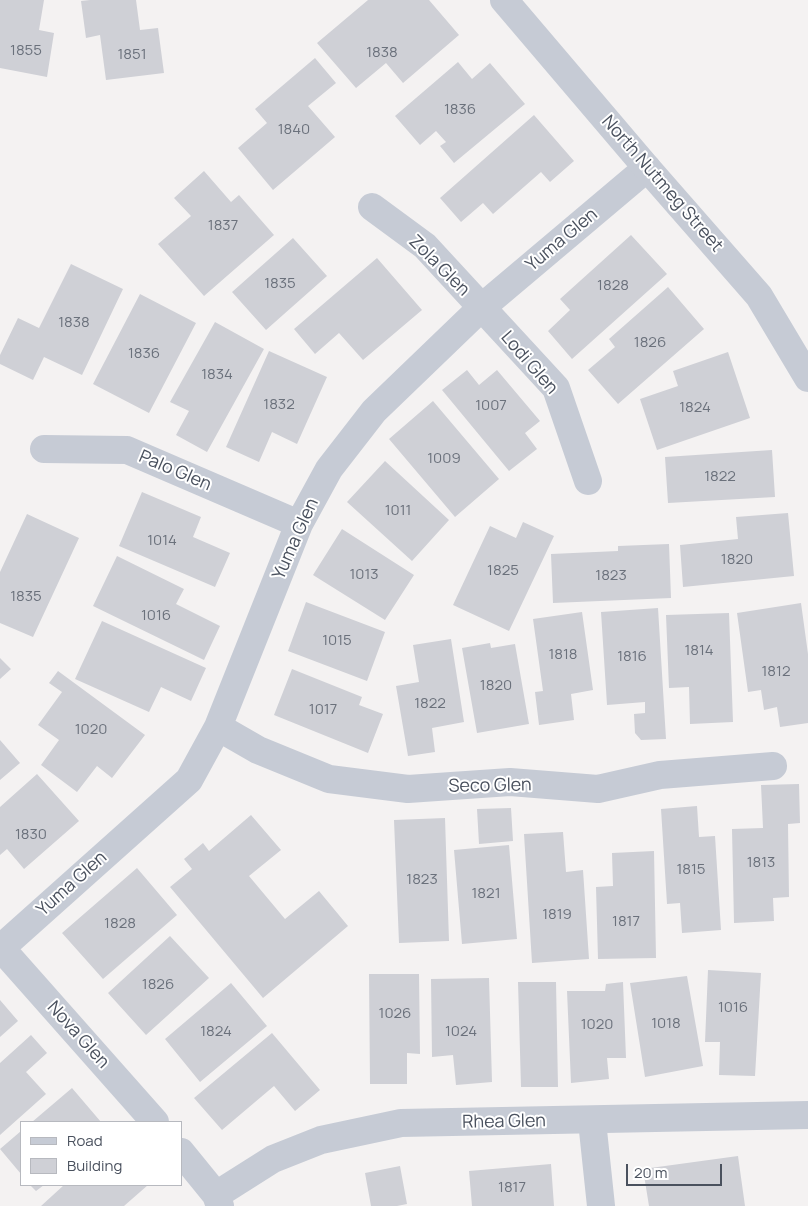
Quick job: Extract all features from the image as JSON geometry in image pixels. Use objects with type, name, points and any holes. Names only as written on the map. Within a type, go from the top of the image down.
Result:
[{"type":"street","name":"North Nutmeg Street","points":[[504,0],[647,168],[760,296],[808,378]]},
{"type":"street","name":"Yuma Glen","points":[[0,947],[189,780],[218,727],[299,524],[329,469],[374,410],[480,308],[647,168]]},
{"type":"street","name":"Zola Glen","points":[[372,207],[425,246],[480,308]]},
{"type":"street","name":"Lodi Glen","points":[[480,308],[556,388],[588,481]]},
{"type":"street","name":"Palo Glen","points":[[44,448],[127,450],[299,524]]},
{"type":"street","name":"Seco Glen","points":[[218,727],[258,750],[329,779],[408,789],[510,782],[598,789],[660,775],[773,766]]},
{"type":"street","name":"Nova Glen","points":[[0,947],[154,1121]]},
{"type":"street","name":"Rhea Glen","points":[[218,1200],[273,1159],[321,1140],[401,1124],[808,1115]]},
{"type":"street","points":[[592,1121],[601,1206]]},
{"type":"street","points":[[182,1153],[218,1200]]},
{"type":"building","points":[[0,0],[44,0],[39,30],[54,33],[47,77],[0,68]]},
{"type":"building","points":[[136,0],[140,30],[158,28],[164,73],[106,80],[100,35],[86,38],[81,1]]},
{"type":"building","points":[[368,0],[429,0],[459,35],[403,83],[386,63],[356,88],[317,43]]},
{"type":"building","points":[[315,58],[336,83],[308,106],[335,137],[273,190],[238,148],[267,123],[255,109]]},
{"type":"building","points":[[458,62],[472,79],[490,63],[525,104],[454,163],[440,146],[446,142],[436,131],[420,145],[395,116]]},
{"type":"building","points":[[534,115],[574,161],[550,182],[541,172],[493,214],[483,203],[461,222],[440,198]]},
{"type":"building","points":[[204,171],[231,202],[239,195],[274,235],[204,296],[158,244],[191,216],[174,198]]},
{"type":"building","points":[[631,235],[667,274],[572,359],[548,331],[570,310],[560,299]]},
{"type":"building","points":[[293,238],[327,276],[266,330],[232,292]]},
{"type":"building","points":[[377,258],[422,310],[363,360],[339,333],[315,354],[294,329]]},
{"type":"building","points":[[71,264],[123,289],[82,375],[44,357],[33,380],[0,364],[0,355],[18,318],[39,328]]},
{"type":"building","points":[[668,287],[704,329],[618,404],[588,370],[615,347],[609,339]]},
{"type":"building","points":[[140,294],[196,323],[149,413],[93,384]]},
{"type":"building","points":[[215,322],[264,349],[207,452],[176,435],[189,411],[170,402]]},
{"type":"building","points":[[269,351],[327,377],[297,444],[272,432],[259,462],[226,447]]},
{"type":"building","points":[[728,352],[750,418],[657,450],[640,399],[678,386],[673,371]]},
{"type":"building","points":[[467,370],[479,385],[497,370],[540,421],[525,433],[537,449],[509,471],[442,390]]},
{"type":"building","points":[[433,401],[499,479],[455,517],[389,439]]},
{"type":"building","points":[[772,450],[775,497],[668,503],[665,457]]},
{"type":"building","points":[[385,461],[449,520],[412,561],[347,502]]},
{"type":"building","points":[[142,492],[201,517],[193,537],[230,553],[215,587],[119,546]]},
{"type":"building","points":[[788,513],[794,576],[683,587],[680,545],[738,539],[736,517]]},
{"type":"building","points":[[27,514],[79,538],[33,637],[0,623],[0,572]]},
{"type":"building","points":[[523,522],[554,536],[509,631],[453,605],[490,526],[516,538]]},
{"type":"building","points":[[342,529],[414,575],[385,620],[313,575]]},
{"type":"building","points":[[669,544],[671,598],[553,603],[551,554],[618,551],[618,546]]},
{"type":"building","points":[[117,556],[184,589],[176,604],[220,626],[204,660],[93,606]]},
{"type":"building","points":[[306,602],[385,632],[367,681],[288,651]]},
{"type":"building","points":[[801,603],[808,654],[808,723],[780,727],[777,707],[764,710],[761,690],[748,692],[737,613]]},
{"type":"building","points":[[658,608],[666,739],[641,740],[635,733],[634,714],[645,713],[645,702],[607,705],[601,612]]},
{"type":"building","points":[[582,612],[593,690],[571,694],[574,720],[539,725],[535,692],[543,691],[533,619]]},
{"type":"building","points":[[729,613],[733,722],[690,724],[689,687],[669,688],[666,615]]},
{"type":"building","points":[[102,621],[206,668],[191,701],[161,687],[149,712],[75,679]]},
{"type":"building","points":[[451,639],[464,722],[432,728],[435,752],[408,756],[396,686],[419,682],[413,645]]},
{"type":"building","points":[[490,643],[491,648],[515,644],[529,724],[477,733],[462,648]]},
{"type":"building","points":[[0,658],[11,669],[0,679]]},
{"type":"building","points":[[292,669],[362,697],[359,705],[383,714],[368,753],[274,715]]},
{"type":"building","points":[[58,671],[145,735],[112,778],[97,766],[77,792],[41,765],[59,740],[38,725],[62,692],[49,683]]},
{"type":"building","points":[[0,740],[20,763],[0,780]]},
{"type":"building","points":[[37,774],[79,821],[24,869],[7,849],[0,855],[0,807]]},
{"type":"building","points":[[799,784],[800,823],[788,824],[789,897],[773,898],[774,921],[734,923],[732,829],[763,828],[761,785]]},
{"type":"building","points":[[697,806],[699,837],[715,836],[721,930],[682,933],[680,903],[667,904],[661,809]]},
{"type":"building","points":[[511,808],[513,841],[479,844],[477,809]]},
{"type":"building","points":[[251,815],[281,850],[249,876],[285,919],[319,891],[348,926],[263,998],[170,887],[192,869],[184,859],[203,843],[209,851]]},
{"type":"building","points":[[445,818],[449,941],[399,943],[394,820]]},
{"type":"building","points":[[563,832],[566,872],[583,870],[589,959],[532,963],[524,834]]},
{"type":"building","points":[[509,845],[517,939],[462,944],[454,850]]},
{"type":"building","points":[[654,851],[656,958],[598,959],[596,887],[613,886],[612,853]]},
{"type":"building","points":[[137,868],[177,915],[103,979],[62,933]]},
{"type":"building","points":[[170,936],[209,978],[146,1035],[108,993]]},
{"type":"building","points":[[708,970],[761,973],[755,1076],[719,1075],[720,1042],[705,1042]]},
{"type":"building","points":[[369,974],[419,974],[420,1054],[407,1053],[407,1084],[370,1084]]},
{"type":"building","points":[[687,976],[703,1066],[645,1077],[630,983]]},
{"type":"building","points":[[489,978],[492,1082],[456,1085],[453,1055],[432,1057],[431,979]]},
{"type":"building","points":[[518,982],[556,982],[558,1087],[521,1087]]},
{"type":"building","points":[[623,982],[626,1058],[607,1058],[609,1079],[571,1083],[567,991],[605,991],[606,984]]},
{"type":"building","points":[[231,983],[267,1026],[200,1082],[165,1039]]},
{"type":"building","points":[[0,1000],[18,1021],[0,1037]]},
{"type":"building","points":[[272,1033],[320,1090],[295,1111],[274,1086],[222,1130],[194,1098]]},
{"type":"building","points":[[31,1035],[47,1053],[26,1072],[46,1094],[0,1135],[0,1063]]},
{"type":"building","points":[[72,1088],[100,1121],[33,1121]]},
{"type":"building","points":[[20,1132],[20,1173],[0,1149]]},
{"type":"building","points":[[738,1156],[745,1206],[649,1206],[643,1169]]},
{"type":"building","points":[[551,1164],[554,1206],[472,1206],[469,1171]]},
{"type":"building","points":[[400,1166],[407,1204],[371,1206],[365,1173]]},
{"type":"building","points":[[31,1186],[43,1186],[36,1191]]},
{"type":"building","points":[[63,1186],[147,1186],[124,1206],[41,1206]]}]
